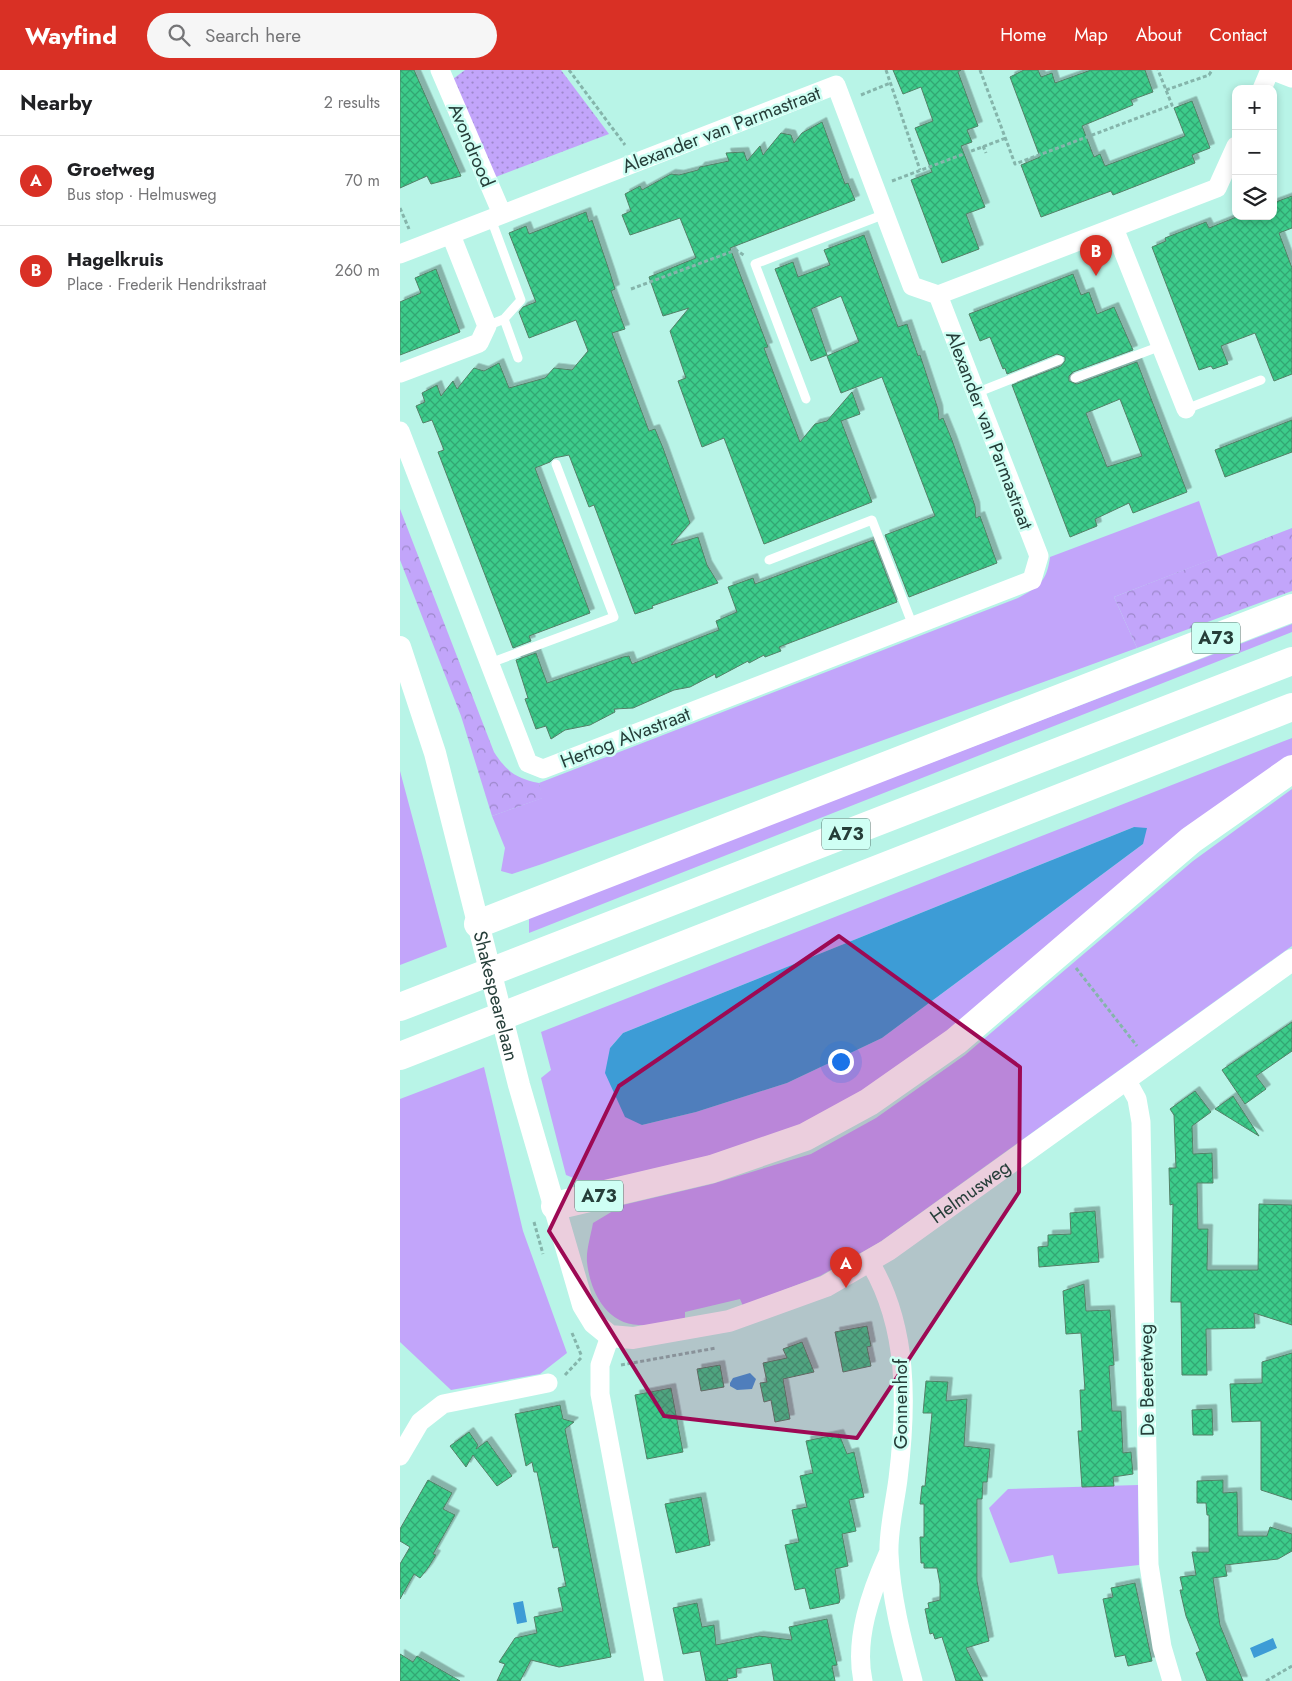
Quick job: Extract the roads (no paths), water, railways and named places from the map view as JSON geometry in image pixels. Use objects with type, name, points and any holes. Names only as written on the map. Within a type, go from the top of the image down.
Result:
[{"type":"highway","name":"A73","points":[[479,929],[1292,608]]},
{"type":"highway","name":"A73","points":[[400,1007],[1292,661]]},
{"type":"highway","name":"A73","points":[[400,1056],[1292,707]]},
{"type":"highway","name":"A73","points":[[555,1206],[712,1169],[805,1137],[869,1102],[956,1041],[1191,840],[1292,769]]},
{"type":"street","points":[[1264,85],[1271,70],[1292,78]]},
{"type":"street","name":"Avondrood","points":[[443,72],[497,216]]},
{"type":"street","name":"Alexander van Parmastraat","points":[[400,254],[836,85],[912,286],[938,294],[1039,556]]},
{"type":"street","points":[[938,294],[1217,188],[1232,155]]},
{"type":"street","points":[[1114,228],[1186,409]]},
{"type":"street","points":[[400,374],[479,343],[495,323],[451,235]]},
{"type":"street","name":"Hertog Alvastraat","points":[[400,431],[528,763],[543,770],[1032,580],[1039,556]]},
{"type":"street","name":"Shakespearelaan","points":[[400,646],[435,753],[519,1084],[583,1305],[594,1323],[610,1336]]},
{"type":"street","name":"Helmusweg","points":[[610,1336],[633,1338],[729,1321],[826,1286],[888,1250],[1292,960]]},
{"type":"street","name":"De Beeretweg","points":[[1126,1079],[1137,1099],[1141,1122],[1148,1565],[1162,1648],[1172,1681]]},
{"type":"street","name":"Gonnenhof","points":[[869,1261],[881,1280],[895,1318],[901,1364],[904,1430],[889,1553],[896,1616],[913,1681]]},
{"type":"street","points":[[610,1336],[600,1365],[600,1394],[654,1681]]},
{"type":"street","points":[[400,1456],[420,1422],[443,1404],[548,1383]]},
{"type":"street","name":"Gonnenhof","points":[[863,1681],[861,1671],[863,1631],[874,1585],[889,1553]]},
{"type":"lane","points":[[806,399],[756,264],[885,214]]},
{"type":"lane","points":[[497,216],[521,300],[495,323],[518,358]]},
{"type":"lane","points":[[1075,378],[1161,346]]},
{"type":"lane","points":[[976,393],[1059,360]]},
{"type":"lane","points":[[1186,409],[1261,380]]},
{"type":"lane","points":[[490,663],[614,617],[556,464]]},
{"type":"lane","points":[[769,560],[872,520],[913,626]]},
{"type":"water","points":[[1134,827],[1147,828],[1143,844],[882,1038],[787,1083],[696,1112],[642,1125],[625,1117],[605,1073],[610,1048],[623,1033]]},
{"type":"water","points":[[750,1373],[756,1379],[752,1389],[737,1390],[730,1386],[733,1378]]},
{"type":"water","points":[[523,1601],[527,1622],[517,1624],[513,1603]]},
{"type":"water","points":[[1273,1638],[1277,1648],[1254,1658],[1250,1648]]},
{"type":"place","name":"Hagelkruis","points":[[1096,276]]},
{"type":"place","name":"Groetweg","points":[[846,1288]]}]
